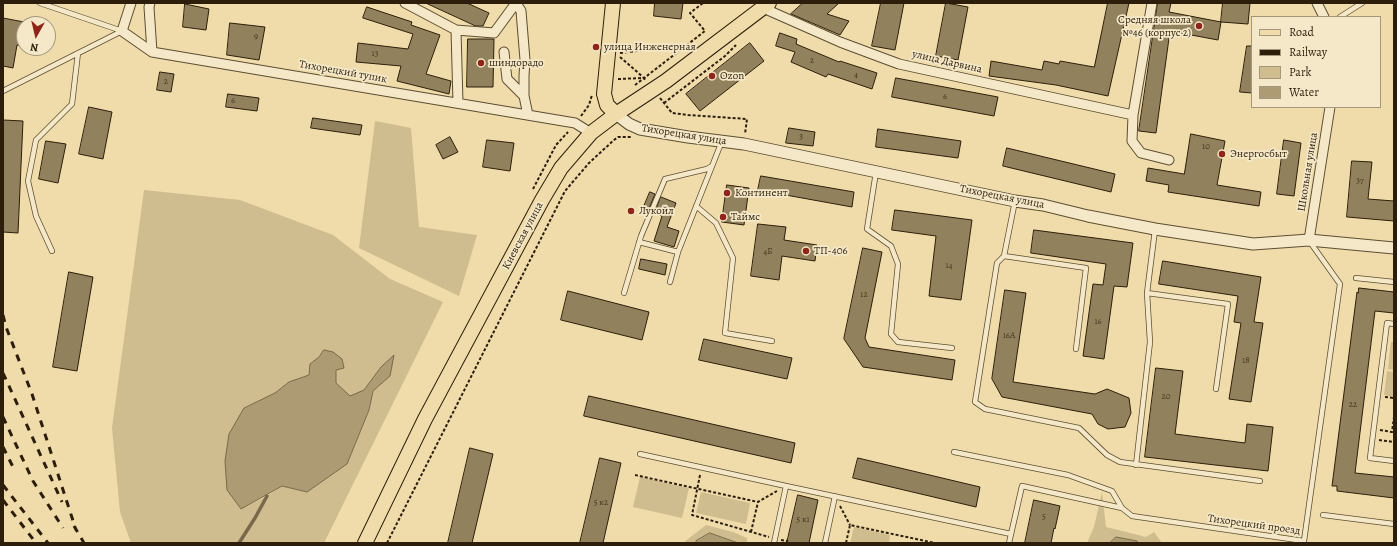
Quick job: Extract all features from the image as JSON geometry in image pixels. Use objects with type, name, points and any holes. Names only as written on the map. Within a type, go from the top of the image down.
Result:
[{"type":"main road","points":[[613,3],[604,94],[607,106],[616,114]]},
{"type":"main road","name":"Киевская улица","points":[[365,543],[426,419],[542,200],[561,168],[592,133],[616,114],[653,90],[766,6]]},
{"type":"street","points":[[122,31],[130,3]]},
{"type":"street","points":[[150,3],[149,8],[152,52]]},
{"type":"street","points":[[405,3],[456,30],[494,33],[516,3],[521,11],[525,60],[524,96],[528,115]]},
{"type":"street","points":[[1152,3],[1133,115],[1132,141],[1141,153],[1168,160]]},
{"type":"street","points":[[1317,3],[1324,16]]},
{"type":"street","name":"улица Дарвина","points":[[766,6],[840,42],[899,64],[1133,115]]},
{"type":"street","points":[[456,30],[458,103]]},
{"type":"street","name":"Тихорецкий тупик","points":[[122,31],[152,52],[575,123],[592,133]]},
{"type":"street","points":[[504,52],[507,79],[524,96]]},
{"type":"street","name":"Школьная улица","points":[[1309,240],[1330,108]]},
{"type":"street","name":"Тихорецкая улица","points":[[616,114],[629,124],[640,129],[680,136],[744,144],[1155,229],[1253,244],[1309,240],[1394,248]]},
{"type":"lane","points":[[40,3],[122,31]]},
{"type":"lane","points":[[1342,16],[1362,3]]},
{"type":"lane","points":[[3,91],[122,31]]},
{"type":"lane","points":[[52,251],[36,216],[28,181],[36,140],[72,104],[78,53]]},
{"type":"lane","points":[[670,282],[678,252],[722,141]]},
{"type":"lane","points":[[624,293],[639,242],[665,179],[707,169],[712,166]]},
{"type":"lane","points":[[876,172],[867,229],[891,246],[898,264],[891,334],[898,342],[952,348]]},
{"type":"lane","points":[[1014,200],[1004,256],[997,264],[976,402],[985,409],[1079,428],[1107,455],[1120,462],[1260,481]]},
{"type":"lane","points":[[696,206],[716,224],[733,258],[725,333],[772,341]]},
{"type":"lane","points":[[1136,465],[1150,342],[1146,293],[1155,229]]},
{"type":"lane","name":"Тихорецкий проезд","points":[[1122,508],[1132,516],[1304,541],[1340,284],[1309,240]]},
{"type":"lane","points":[[639,242],[678,252]]},
{"type":"lane","points":[[1004,256],[1086,268],[1076,349]]},
{"type":"lane","points":[[1356,278],[1394,282]]},
{"type":"lane","points":[[1146,293],[1228,304],[1216,389]]},
{"type":"lane","points":[[1394,324],[1387,323],[1370,458],[1394,461]]},
{"type":"lane","points":[[954,452],[1068,475],[1112,491],[1122,508]]},
{"type":"lane","points":[[640,454],[1011,534]]},
{"type":"lane","points":[[775,541],[786,486]]},
{"type":"lane","points":[[1009,543],[1022,486],[1122,508]]},
{"type":"lane","points":[[825,543],[835,496]]},
{"type":"lane","points":[[1323,515],[1394,524]]},
{"type":"path","points":[[634,86],[705,31],[690,13],[703,3]]},
{"type":"path","points":[[664,103],[725,56],[741,40]]},
{"type":"path","points":[[687,45],[616,54],[644,78],[672,113],[747,119],[744,144]]},
{"type":"path","points":[[613,79],[644,78]]},
{"type":"path","points":[[387,543],[565,191],[589,163],[614,140],[618,137],[635,137]]},
{"type":"path","points":[[1373,429],[1393,432],[1394,417]]},
{"type":"path","points":[[1372,439],[1394,442]]},
{"type":"path","points":[[702,468],[692,516],[751,532],[775,541]]},
{"type":"path","points":[[635,475],[758,502],[786,486]]},
{"type":"path","points":[[835,496],[850,525],[846,543]]},
{"type":"path","points":[[751,532],[758,502]]},
{"type":"path","points":[[850,525],[935,543]]},
{"type":"green space","points":[[375,121],[411,128],[419,227],[477,235],[459,296],[359,248]]},
{"type":"green space","points":[[144,190],[240,200],[333,235],[390,279],[443,302],[324,543],[131,543],[120,512],[112,428]],"holes":[[[324,350],[336,370],[336,383],[350,397],[364,390],[381,367],[390,376],[373,391],[369,410],[347,464],[307,492],[282,486],[267,496],[241,509],[227,490],[244,408],[275,393],[289,382],[309,375],[310,364],[319,357]]]},
{"type":"green space","points":[[1391,342],[1394,342],[1394,370],[1388,369]]},
{"type":"green space","points":[[1387,371],[1394,372],[1394,397],[1384,395]]},
{"type":"green space","points":[[640,477],[689,488],[682,518],[633,507]]},
{"type":"green space","points":[[701,492],[750,503],[746,524],[696,513]]},
{"type":"green space","points":[[1102,492],[1106,527],[1146,537],[1154,532],[1162,543],[1138,543],[1137,541],[1116,537],[1110,543],[1087,543],[1094,527]]},
{"type":"green space","points":[[706,525],[733,532],[747,538],[747,543],[738,543],[710,533],[696,541],[696,543],[683,543]]},
{"type":"green space","points":[[854,527],[890,535],[889,543],[850,543]]},
{"type":"water","points":[[324,350],[333,352],[342,359],[344,368],[336,370],[336,383],[350,396],[364,390],[381,367],[394,355],[390,376],[373,391],[369,410],[347,464],[307,492],[282,486],[241,509],[227,490],[225,461],[229,434],[244,408],[275,393],[289,382],[309,375],[310,364],[319,357]]},
{"type":"water","points":[[710,533],[738,543],[696,543],[696,541]]},
{"type":"water","points":[[1116,537],[1137,541],[1138,543],[1110,543]]},
{"type":"building","points":[[426,3],[467,3],[489,13],[483,26],[476,26]]},
{"type":"building","points":[[655,3],[683,3],[681,19],[654,16]]},
{"type":"building","points":[[803,3],[839,3],[827,14],[849,21],[840,35],[791,14]]},
{"type":"building","points":[[881,3],[904,3],[895,50],[872,46]]},
{"type":"building","points":[[946,3],[968,7],[958,60],[936,56]]},
{"type":"building","points":[[1108,3],[1129,3],[1108,96],[1056,85],[989,76],[991,61],[1042,70],[1044,61],[1059,64],[1060,61],[1094,67]]},
{"type":"building","points":[[1158,3],[1171,3],[1169,12],[1221,22],[1218,40],[1170,31],[1156,133],[1139,131]]},
{"type":"building","points":[[1223,3],[1250,3],[1248,24],[1221,22]]},
{"type":"building","points":[[185,4],[209,9],[206,30],[183,27]]},
{"type":"building","points":[[367,7],[412,22],[411,25],[440,35],[426,74],[451,81],[449,94],[397,81],[401,66],[356,62],[358,43],[408,49],[413,34],[363,18]]},
{"type":"building","points":[[3,18],[16,20],[16,51],[13,68],[3,66]]},
{"type":"building","points":[[230,23],[265,27],[259,60],[227,55]]},
{"type":"building","points":[[780,33],[797,39],[796,44],[839,62],[840,61],[877,73],[872,89],[828,74],[826,77],[791,62],[795,52],[776,46]]},
{"type":"building","name":"шиндорадо","points":[[468,39],[494,39],[493,87],[467,87]]},
{"type":"building","points":[[750,43],[764,61],[700,111],[686,94]]},
{"type":"building","points":[[1247,46],[1251,46],[1251,93],[1240,92]]},
{"type":"building","points":[[160,72],[174,74],[171,92],[157,90]]},
{"type":"building","points":[[896,78],[998,97],[994,116],[892,97]]},
{"type":"building","points":[[228,94],[259,98],[257,111],[226,107]]},
{"type":"building","points":[[89,107],[112,112],[103,159],[79,154]]},
{"type":"building","points":[[313,118],[362,125],[360,135],[311,128]]},
{"type":"building","points":[[3,120],[23,121],[18,233],[3,232]]},
{"type":"building","points":[[789,128],[815,132],[813,146],[786,143]]},
{"type":"building","points":[[878,129],[961,141],[958,158],[876,147]]},
{"type":"building","points":[[1191,134],[1225,141],[1217,185],[1261,192],[1259,206],[1168,192],[1169,185],[1146,181],[1148,168],[1184,174]]},
{"type":"building","points":[[450,137],[458,152],[443,159],[436,145]]},
{"type":"building","points":[[487,140],[514,143],[510,171],[483,167]]},
{"type":"building","points":[[1284,140],[1301,143],[1294,196],[1277,194]]},
{"type":"building","points":[[46,141],[66,144],[58,183],[39,179]]},
{"type":"building","points":[[1007,148],[1115,174],[1111,192],[1003,166]]},
{"type":"building","points":[[1352,161],[1372,162],[1368,199],[1394,201],[1394,221],[1347,217]]},
{"type":"building","points":[[761,176],[854,192],[852,207],[758,190]]},
{"type":"building","points":[[727,185],[749,188],[744,225],[722,222]]},
{"type":"building","points":[[650,192],[655,194],[648,211],[643,209]]},
{"type":"building","points":[[661,197],[676,203],[667,227],[679,231],[674,247],[654,241],[662,216],[655,213]]},
{"type":"building","points":[[895,210],[972,220],[961,300],[929,296],[936,236],[892,230]]},
{"type":"building","points":[[758,224],[786,227],[784,240],[817,245],[815,261],[782,256],[779,280],[751,276]]},
{"type":"building","points":[[1034,230],[1133,243],[1127,287],[1114,286],[1104,359],[1083,356],[1093,284],[1103,285],[1106,264],[1031,253]]},
{"type":"building","points":[[863,248],[882,252],[865,338],[869,347],[955,360],[952,380],[863,367],[844,339]]},
{"type":"building","points":[[641,259],[667,264],[665,275],[639,269]]},
{"type":"building","points":[[1163,261],[1261,277],[1254,322],[1263,323],[1251,402],[1229,399],[1241,323],[1234,322],[1238,296],[1159,284]]},
{"type":"building","points":[[69,272],[93,277],[77,371],[53,367]]},
{"type":"building","points":[[1359,288],[1394,292],[1394,313],[1375,311],[1355,473],[1394,477],[1394,498],[1337,491],[1337,486],[1332,486],[1357,292],[1358,293]]},
{"type":"building","points":[[1005,290],[1026,293],[1013,382],[1095,394],[1107,389],[1129,398],[1131,413],[1125,427],[1108,429],[1098,424],[1092,414],[1002,397],[992,379]]},
{"type":"building","points":[[568,291],[649,312],[642,340],[561,320]]},
{"type":"building","points":[[704,339],[792,358],[787,379],[699,360]]},
{"type":"building","points":[[1156,368],[1183,371],[1175,434],[1245,443],[1247,424],[1273,427],[1268,471],[1145,457]]},
{"type":"building","points":[[589,396],[795,443],[791,463],[584,416]]},
{"type":"building","points":[[470,448],[493,454],[472,543],[448,543]]},
{"type":"building","points":[[600,458],[621,463],[603,543],[580,543]]},
{"type":"building","points":[[858,458],[980,487],[976,507],[853,478]]},
{"type":"building","points":[[798,495],[818,500],[809,543],[787,543]]},
{"type":"building","points":[[1034,500],[1060,506],[1051,543],[1025,543]]},
{"type":"waterway","points":[[239,543],[267,496]]},
{"type":"railway","points":[[3,315],[6,327],[32,394],[76,530]]},
{"type":"railway","points":[[3,373],[62,502]]},
{"type":"railway","points":[[3,417],[33,481],[63,528]]},
{"type":"railway","points":[[3,447],[13,467]]},
{"type":"railway","points":[[3,485],[48,543]]},
{"type":"railway","points":[[3,500],[36,543]]},
{"type":"railway","points":[[74,526],[84,543]]},
{"type":"place","name":"Средняя школа №46 (корпус 2)","points":[[1199,26]]},
{"type":"place","name":"улица Инженерная","points":[[596,47]]},
{"type":"place","name":"шиндорадо","points":[[481,63]]},
{"type":"place","name":"Ozon","points":[[712,76]]},
{"type":"place","name":"Энергосбыт","points":[[1222,154]]},
{"type":"place","name":"Континент","points":[[727,193]]},
{"type":"place","name":"Лукойл","points":[[631,211]]},
{"type":"place","name":"Таймс","points":[[723,217]]},
{"type":"place","name":"ТП-406","points":[[806,251]]}]
